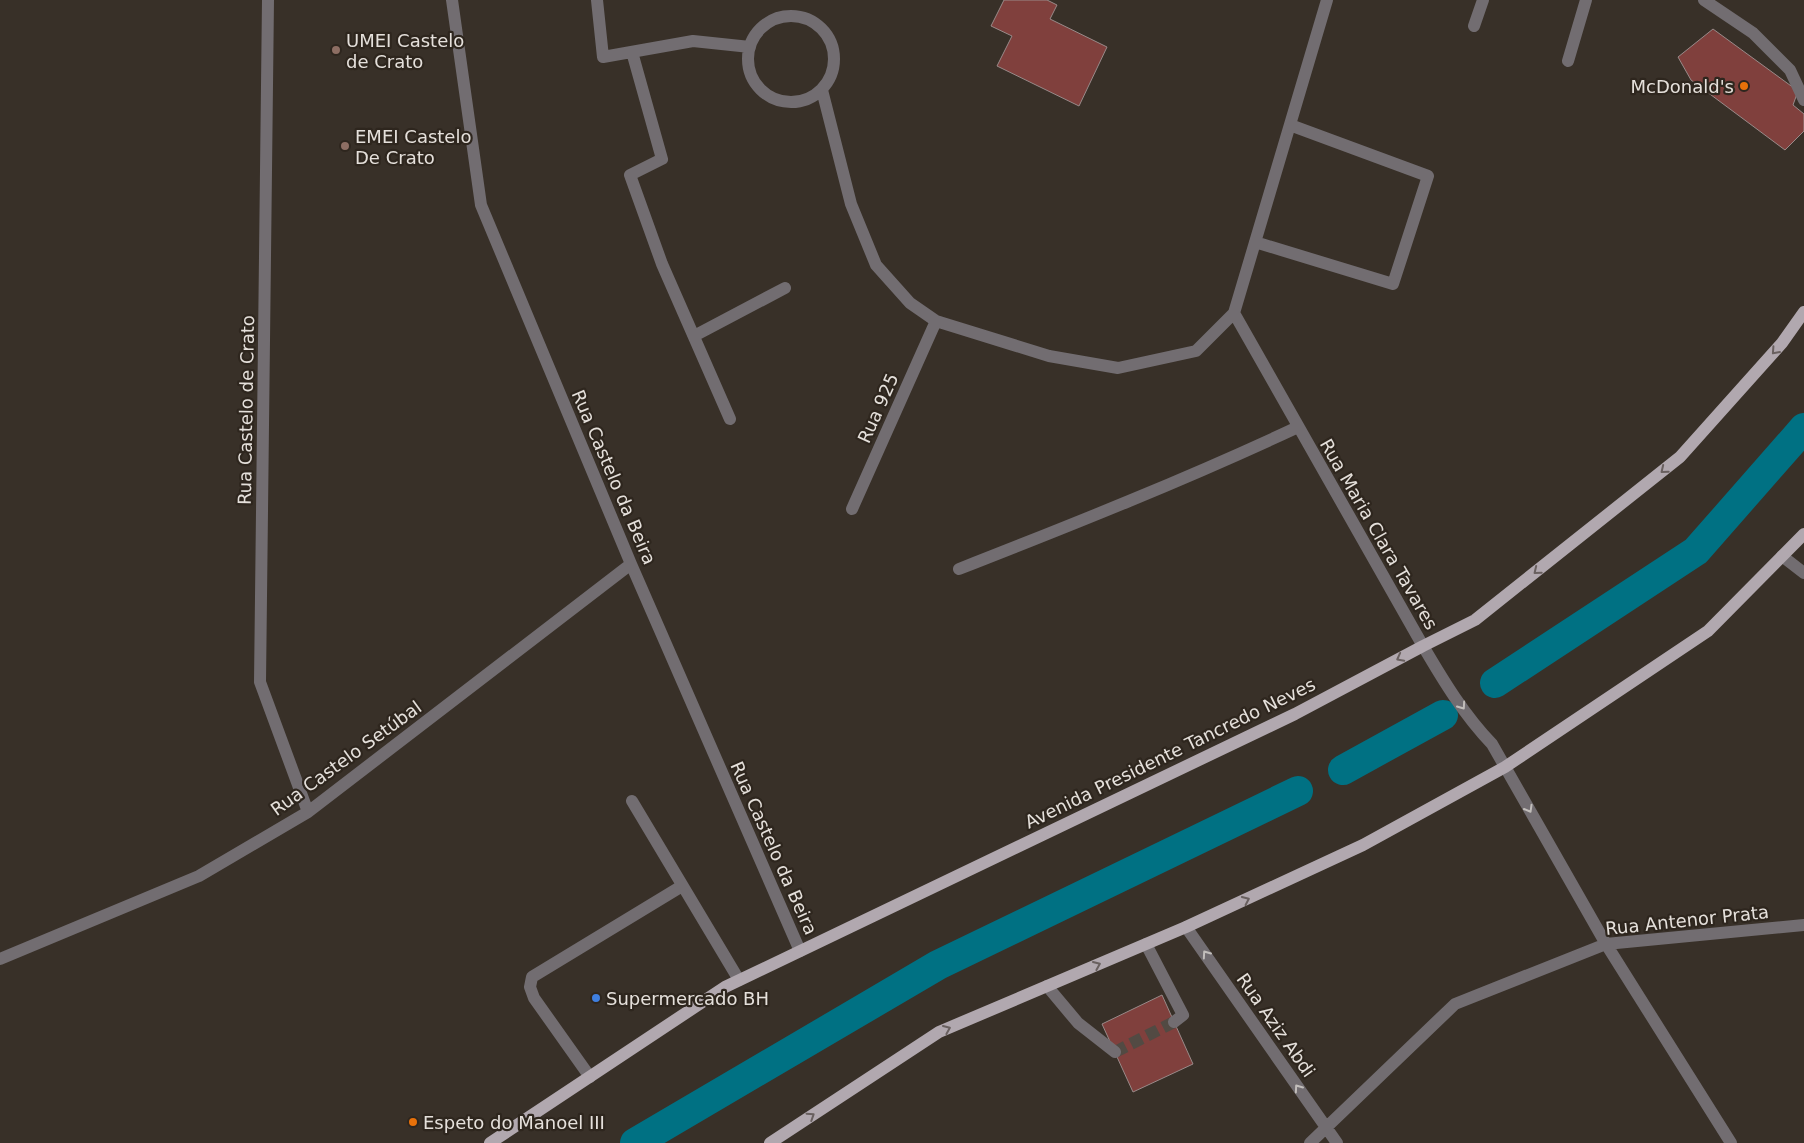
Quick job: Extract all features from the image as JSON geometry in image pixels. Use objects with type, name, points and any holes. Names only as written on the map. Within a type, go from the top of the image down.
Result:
[{"type":"main road","name":"Avenida Presidente Tancredo Neves","points":[[490,1143],[725,987],[1295,714],[1475,620],[1680,457],[1782,343],[1804,312]]},
{"type":"main road","points":[[770,1143],[939,1032],[1186,927],[1363,845],[1505,767],[1708,631],[1804,534]]},
{"type":"street","name":"Rua Castelo de Crato","points":[[268,0],[260,682],[308,812]]},
{"type":"street","name":"Rua Castelo da Beira","points":[[452,0],[481,205],[631,564],[800,951]]},
{"type":"street","points":[[597,0],[603,57],[693,41],[750,47]]},
{"type":"street","points":[[822,90],[852,204],[876,265],[910,304],[936,321],[1049,356],[1118,368],[1196,351],[1234,313],[1327,0]]},
{"type":"street","points":[[1474,26],[1483,0]]},
{"type":"street","points":[[1568,61],[1586,0]]},
{"type":"street","points":[[1704,0],[1753,33],[1790,70],[1804,100]]},
{"type":"street","points":[[793,15],[817,24],[832,44],[834,68],[822,90],[800,102],[776,101],[756,86],[747,62],[752,38],[769,20],[793,15]]},
{"type":"street","points":[[632,52],[662,159],[630,175],[662,264],[730,419]]},
{"type":"street","points":[[1255,242],[1393,284],[1428,176],[1290,125]]},
{"type":"street","points":[[694,336],[785,288]]},
{"type":"street","name":"Rua Maria Clara Tavares","points":[[1234,313],[1422,646],[1481,733],[1492,744],[1606,944],[1731,1143]]},
{"type":"street","name":"Rua 925","points":[[852,509],[936,321]]},
{"type":"street","points":[[959,569],[1216,465],[1298,426]]},
{"type":"street","points":[[1782,556],[1804,573]]},
{"type":"street","name":"Rua Castelo Setúbal","points":[[0,959],[199,876],[308,812],[631,564]]},
{"type":"street","points":[[632,801],[739,980]]},
{"type":"street","points":[[590,1077],[534,998],[530,987],[532,977],[682,886]]},
{"type":"street","name":"Rua Antenor Prata","points":[[1310,1143],[1455,1004],[1606,944],[1804,924]]},
{"type":"street","name":"Rua Aziz Abdi","points":[[1186,927],[1337,1143]]},
{"type":"street","points":[[1146,944],[1183,1015],[1174,1022]]},
{"type":"street","points":[[1047,986],[1078,1024],[1115,1052]]},
{"type":"building","points":[[1004,0],[1047,0],[1057,5],[1050,19],[1107,47],[1079,106],[997,66],[1012,36],[991,26]]},
{"type":"building","name":"McDonald's","points":[[1713,29],[1798,91],[1793,105],[1804,114],[1804,131],[1785,150],[1691,80],[1678,57]]},
{"type":"building","points":[[1162,995],[1193,1064],[1133,1092],[1102,1024]]},
{"type":"waterway","points":[[1495,683],[1696,551],[1804,428]]},
{"type":"waterway","points":[[1343,770],[1443,715]]},
{"type":"waterway","points":[[635,1143],[938,965],[1298,791]]},
{"type":"tunnel","points":[[1115,1052],[1174,1022]]},
{"type":"place","name":"UMEI Castelo de Crato","points":[[336,50]]},
{"type":"place","name":"McDonald's","points":[[1744,86]]},
{"type":"place","name":"EMEI Castelo De Crato","points":[[345,146]]},
{"type":"place","name":"Supermercado BH","points":[[596,998]]},
{"type":"place","name":"Espeto do Manoel III","points":[[413,1122]]}]
